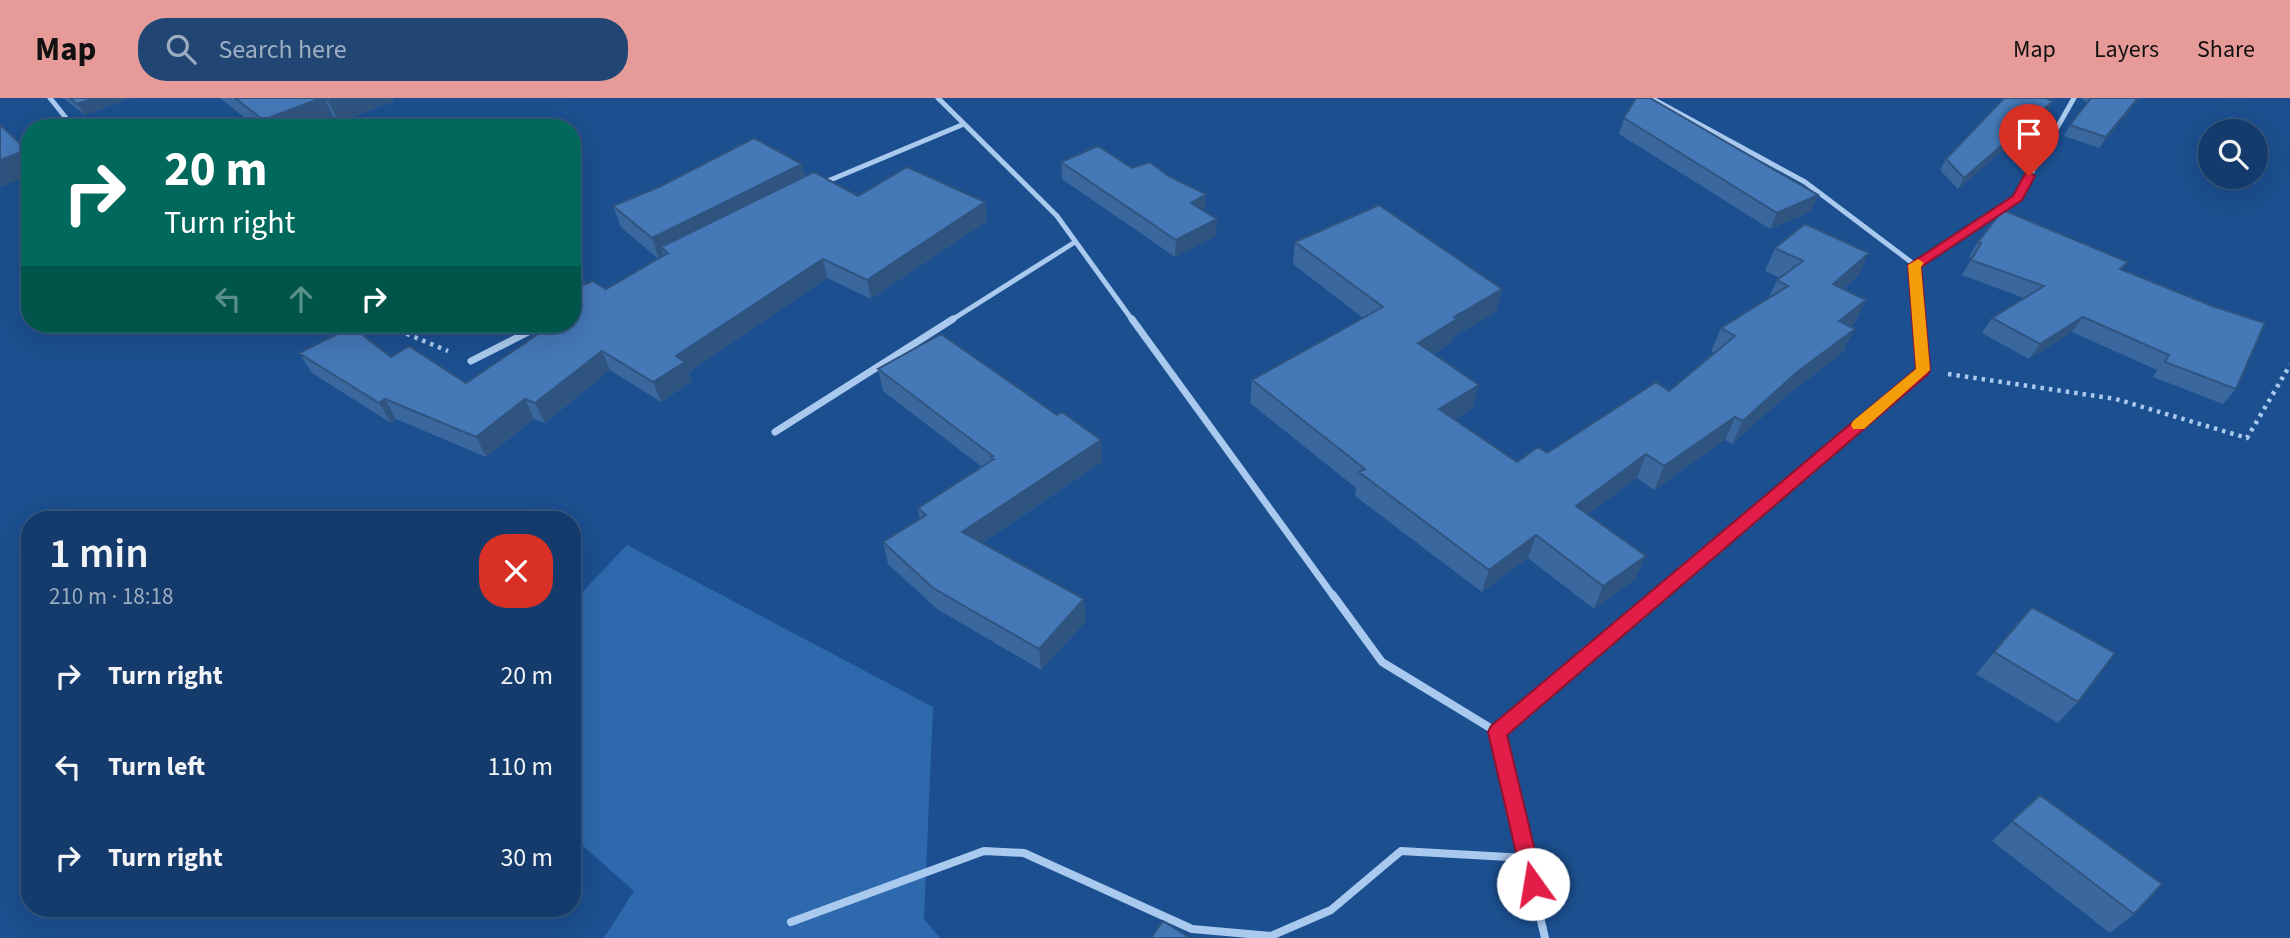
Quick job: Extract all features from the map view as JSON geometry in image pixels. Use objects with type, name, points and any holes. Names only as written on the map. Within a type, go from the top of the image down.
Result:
[{"type":"street","points":[[50,98],[68,119]]},
{"type":"street","points":[[938,98],[1057,216],[1381,662],[1497,732],[1545,938]]},
{"type":"street","points":[[1497,732],[1923,370],[1914,265],[1805,182],[1651,98]]},
{"type":"street","points":[[1914,265],[2017,198],[2074,98]]},
{"type":"street","points":[[821,184],[964,124]]},
{"type":"street","points":[[775,432],[1076,242]]},
{"type":"street","points":[[471,361],[526,333]]},
{"type":"street","points":[[791,922],[984,851],[1024,853],[1192,929],[1271,936],[1331,910],[1401,851],[1527,858]]},
{"type":"path","points":[[404,333],[471,361]]},
{"type":"path","points":[[1923,370],[2116,399],[2247,438],[2290,365]]},
{"type":"shaded area","points":[[627,545],[933,707],[924,919],[940,938],[604,938],[634,891],[581,844],[581,594]]},
{"type":"building","points":[[70,98],[94,98],[77,104]]},
{"type":"building","points":[[235,98],[321,98],[266,119],[262,119]]},
{"type":"building","points":[[1636,98],[1650,98],[1818,195],[1777,213],[1624,118]]},
{"type":"building","points":[[2004,98],[2045,98],[2053,101],[1964,178],[1946,159]]},
{"type":"building","points":[[2091,98],[2138,98],[2106,137],[2070,125]]},
{"type":"building","points":[[0,125],[21,144],[21,152],[0,160]]},
{"type":"building","points":[[754,138],[802,164],[652,238],[613,206],[659,187]]},
{"type":"building","points":[[1098,146],[1132,168],[1150,162],[1168,176],[1206,194],[1191,203],[1217,219],[1176,240],[1061,162]]},
{"type":"building","points":[[907,167],[985,202],[867,280],[823,259],[676,356],[685,362],[653,382],[602,351],[535,403],[525,399],[476,437],[385,399],[379,403],[299,353],[340,333],[360,333],[391,357],[409,346],[466,383],[540,333],[581,333],[581,286],[593,281],[606,289],[668,253],[661,247],[814,172],[858,196]]},
{"type":"building","points":[[1379,205],[1502,289],[1454,317],[1457,319],[1418,343],[1479,385],[1439,409],[1517,462],[1538,447],[1547,453],[1656,382],[1669,391],[1735,336],[1721,328],[1788,286],[1777,280],[1803,261],[1775,248],[1805,224],[1869,253],[1833,284],[1866,300],[1839,321],[1855,329],[1797,372],[1743,421],[1735,417],[1664,466],[1646,454],[1576,506],[1646,556],[1603,586],[1536,535],[1489,570],[1359,472],[1365,469],[1252,380],[1383,307],[1295,242]]},
{"type":"building","points":[[2003,210],[2128,262],[2120,269],[2212,306],[2265,323],[2236,389],[2165,362],[2169,355],[2083,317],[2040,344],[1992,318],[2044,286],[1971,260],[1981,243],[1978,242]]},
{"type":"building","points":[[941,334],[1057,415],[1062,412],[1101,440],[962,532],[1084,599],[1039,649],[933,588],[883,542],[926,515],[918,508],[994,459],[878,369]]},
{"type":"building","points":[[2032,607],[2115,653],[2078,702],[1994,652]]},
{"type":"building","points":[[2040,795],[2162,884],[2134,914],[2012,821]]},
{"type":"building","points":[[1163,921],[1190,938],[1151,938]]},
{"type":"slow traffic","points":[[1859,425],[1923,370],[1914,265],[1918,263]]},
{"type":"route","points":[[1533,884],[1497,732],[1923,370],[1914,265],[2017,198],[2029,176]]}]
